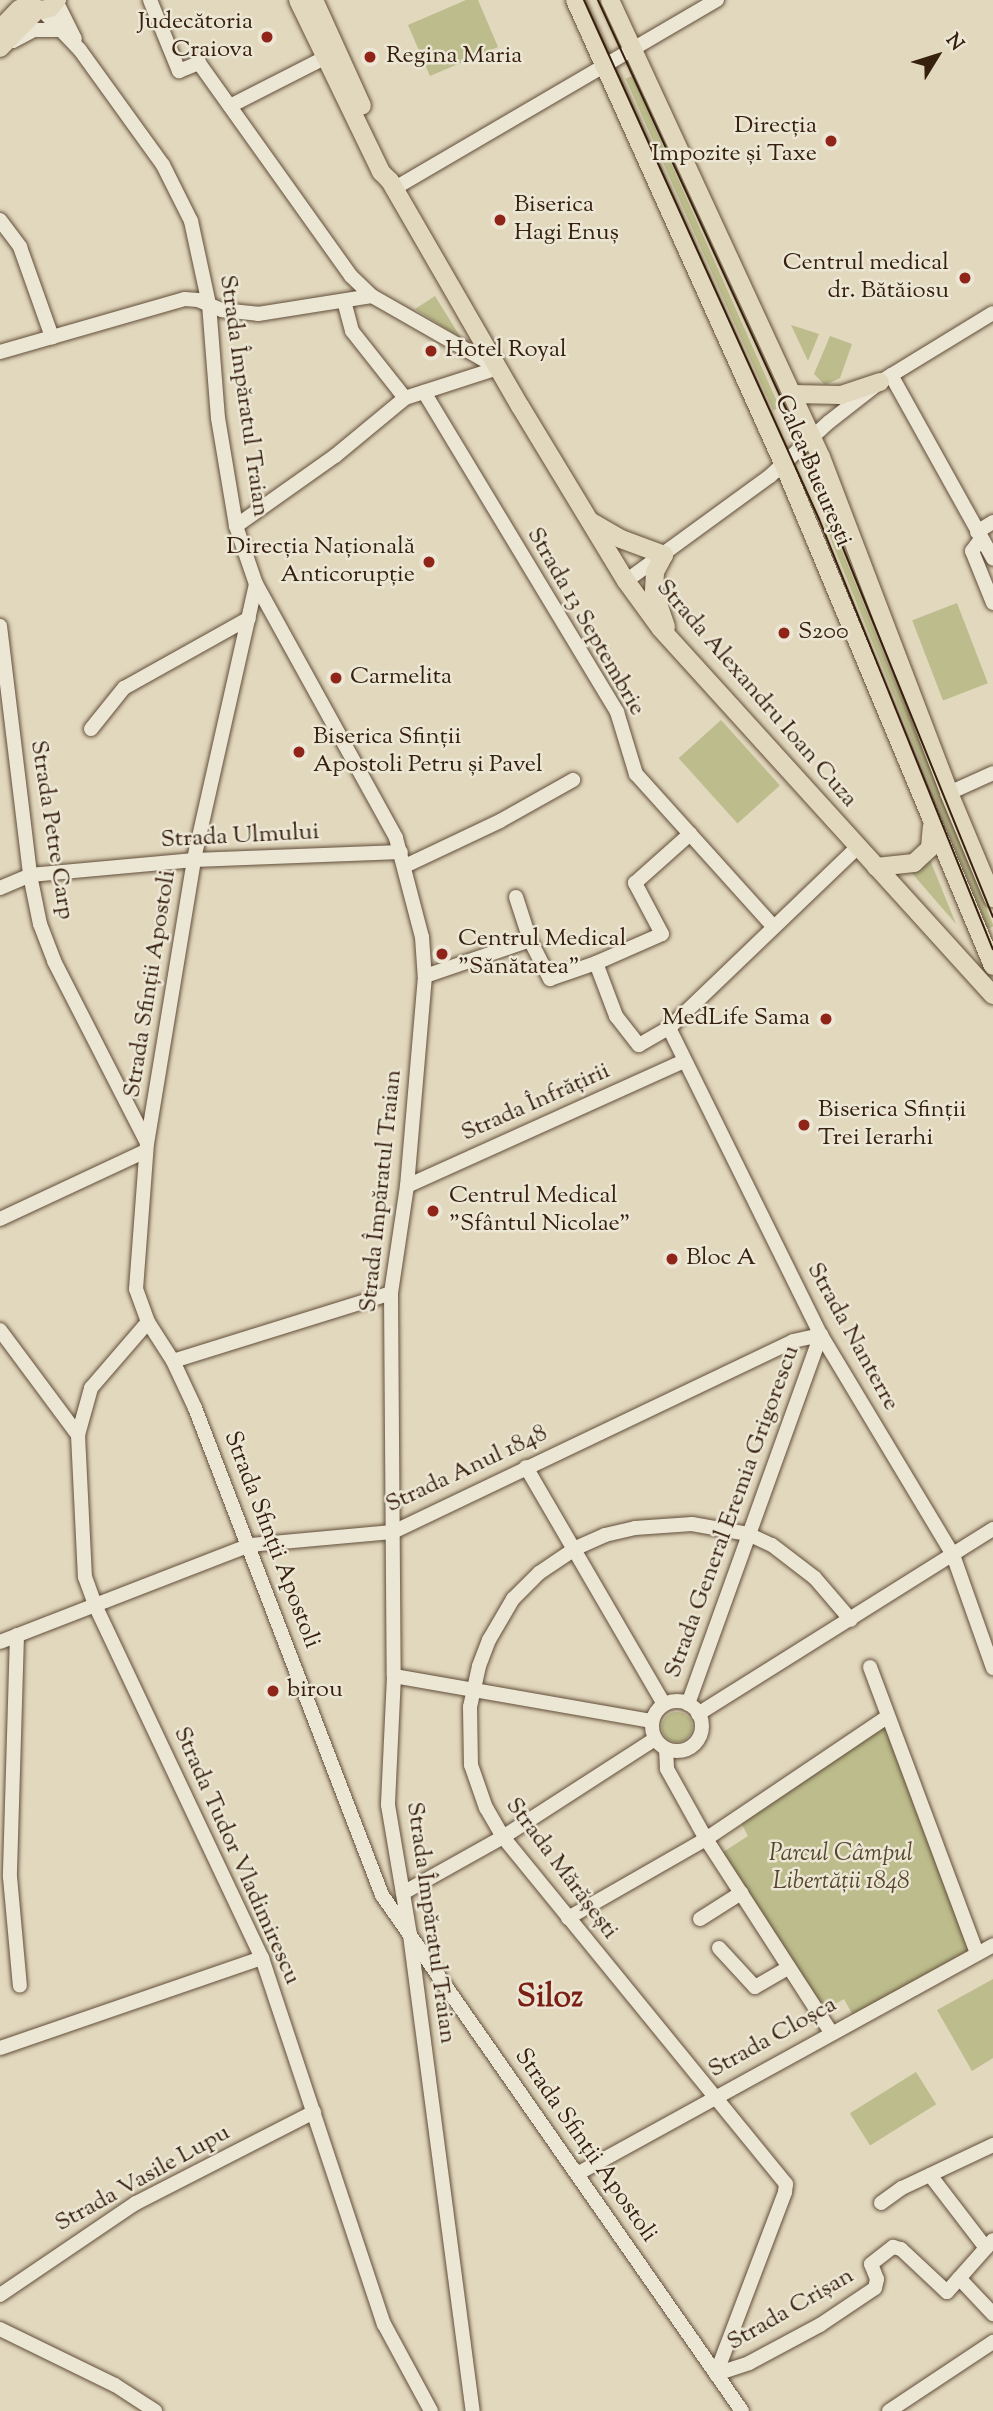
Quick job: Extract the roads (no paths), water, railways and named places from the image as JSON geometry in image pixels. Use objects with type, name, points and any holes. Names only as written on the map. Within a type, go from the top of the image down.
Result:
[{"type":"main road","name":"Strada Alexandru Ioan Cuza","points":[[298,0],[331,55],[390,168],[392,184],[498,368],[626,581],[670,640],[993,996]]},
{"type":"main road","name":"Strada Alexandru Ioan Cuza","points":[[314,0],[331,55]]},
{"type":"main road","name":"Calea București","points":[[575,0],[783,463],[993,966]]},
{"type":"main road","name":"Calea București","points":[[610,0],[812,437],[948,793],[993,898]]},
{"type":"main road","points":[[0,13],[36,4]]},
{"type":"main road","points":[[0,29],[36,4]]},
{"type":"main road","points":[[0,49],[36,4]]},
{"type":"main road","points":[[792,394],[841,395],[886,379]]},
{"type":"main road","points":[[590,521],[621,538],[664,555],[655,572],[654,592],[670,640]]},
{"type":"main road","points":[[876,867],[910,865],[925,855],[932,843],[932,823]]},
{"type":"main road","points":[[957,956],[972,950],[981,937]]},
{"type":"street","points":[[150,0],[179,71],[199,63],[351,276],[372,296],[498,368]]},
{"type":"street","points":[[392,184],[717,0]]},
{"type":"street","name":"Strada Împăratul Traian","points":[[36,4],[80,50]]},
{"type":"street","name":"Strada Împăratul Traian","points":[[36,4],[80,50],[163,164],[181,195],[194,233],[209,304],[218,418],[236,526],[256,584],[388,822],[403,859],[422,937],[425,976],[407,1186],[391,1293],[394,1676],[388,1805],[410,1935],[473,2411]]},
{"type":"street","points":[[0,49],[26,32],[60,30]]},
{"type":"street","points":[[230,106],[331,55]]},
{"type":"street","points":[[0,220],[20,247],[52,337]]},
{"type":"street","points":[[0,352],[185,299],[222,310],[258,314],[372,296]]},
{"type":"street","points":[[344,301],[352,331],[405,398]]},
{"type":"street","points":[[626,581],[783,463],[886,379],[993,313]]},
{"type":"street","points":[[236,526],[295,486],[405,398],[498,368]]},
{"type":"street","points":[[886,379],[993,558]]},
{"type":"street","name":"Strada 13 Septembrie","points":[[424,392],[617,712],[636,774],[773,926]]},
{"type":"street","points":[[993,522],[979,535],[972,551],[993,603]]},
{"type":"street","name":"Strada Sfinții Apostoli","points":[[256,584],[194,860],[146,1147],[136,1289],[148,1322],[173,1361],[250,1545],[382,1895],[742,2411]]},
{"type":"street","points":[[91,729],[124,688],[249,618]]},
{"type":"street","name":"Strada Petre Carp","points":[[0,626],[30,875],[40,924],[54,961],[146,1147]]},
{"type":"street","points":[[948,793],[993,773]]},
{"type":"street","points":[[403,859],[500,821],[573,780]]},
{"type":"street","points":[[516,897],[530,940],[550,979],[596,963],[662,934],[635,883],[690,834]]},
{"type":"street","points":[[596,963],[616,1016],[639,1045],[669,1028],[858,847]]},
{"type":"street","name":"Strada Ulmului","points":[[0,888],[30,875],[194,860],[403,859]]},
{"type":"street","points":[[425,976],[530,940]]},
{"type":"street","name":"Strada Nanterre","points":[[669,1028],[821,1335],[953,1556],[993,1668]]},
{"type":"street","name":"Strada Înfrățirii","points":[[407,1186],[684,1061]]},
{"type":"street","points":[[0,1219],[146,1147]]},
{"type":"street","points":[[173,1361],[391,1293]]},
{"type":"street","name":"Strada Tudor Vladimirescu","points":[[148,1322],[91,1388],[78,1435],[85,1577],[94,1605],[262,1958],[384,2324],[431,2411]]},
{"type":"street","points":[[0,1330],[78,1435]]},
{"type":"street","name":"Strada Anul 1848","points":[[0,1642],[250,1545],[393,1532],[526,1466],[793,1341],[821,1335]]},
{"type":"street","name":"Strada General Eremia Grigorescu","points":[[693,1709],[748,1534],[821,1335]]},
{"type":"street","points":[[526,1466],[576,1548],[664,1704]]},
{"type":"street","name":"Strada Mărășești","points":[[716,2374],[786,2184],[503,1837],[485,1808],[471,1765],[469,1731],[473,1690],[489,1640],[513,1598],[539,1573],[576,1548],[605,1535],[649,1526],[692,1524],[748,1534],[772,1545],[808,1572],[834,1597],[851,1620]]},
{"type":"street","points":[[693,1709],[851,1620],[993,1529]]},
{"type":"street","points":[[17,1635],[10,1877],[20,1986]]},
{"type":"street","points":[[870,1667],[977,1953]]},
{"type":"street","points":[[394,1676],[652,1721]]},
{"type":"street","points":[[403,1893],[661,1744],[682,1751],[695,1744],[702,1729],[693,1709],[672,1702],[664,1704],[652,1721]]},
{"type":"street","points":[[568,1918],[706,1839],[887,1717]]},
{"type":"street","points":[[652,1721],[667,1769],[706,1839],[831,2032]]},
{"type":"street","points":[[700,1919],[741,1893]]},
{"type":"street","name":"Strada Cloșca","points":[[577,2174],[993,1945]]},
{"type":"street","points":[[719,1948],[755,1987],[789,1967]]},
{"type":"street","points":[[0,2048],[262,1958]]},
{"type":"street","name":"Strada Vasile Lupu","points":[[0,2295],[136,2203],[314,2112]]},
{"type":"street","points":[[881,2203],[902,2188],[993,2145]]},
{"type":"street","points":[[930,2175],[989,2244],[959,2278],[993,2314]]},
{"type":"street","name":"Strada Crișan","points":[[716,2374],[749,2363],[820,2325],[875,2288],[877,2279],[871,2264],[893,2247],[901,2249],[947,2292],[959,2278]]},
{"type":"street","points":[[0,2329],[115,2385],[155,2411]]},
{"type":"street","points":[[889,2411],[993,2342]]},
{"type":"tram line","points":[[584,0],[819,519],[993,949]]},
{"type":"tram line","points":[[598,0],[787,410],[993,917]]},
{"type":"place","name":"Judecătoria Craiova","points":[[267,37]]},
{"type":"place","name":"Regina Maria","points":[[370,57]]},
{"type":"place","name":"Direcția Impozite și Taxe","points":[[831,141]]},
{"type":"place","name":"Biserica Hagi Enuș","points":[[500,220]]},
{"type":"place","name":"Centrul medical dr. Bătăiosu","points":[[965,278]]},
{"type":"place","name":"Hotel Royal","points":[[431,351]]},
{"type":"place","name":"Direcția Națională Anticorupție","points":[[429,562]]},
{"type":"place","name":"S200","points":[[784,633]]},
{"type":"place","name":"Carmelita","points":[[336,678]]},
{"type":"place","name":"Biserica Sfinții Apostoli Petru și Pavel","points":[[299,752]]},
{"type":"place","name":"Centrul Medical \"Sănătatea\"","points":[[442,954]]},
{"type":"place","name":"MedLife Sama","points":[[826,1019]]},
{"type":"place","name":"Biserica Sfinții Trei Ierarhi","points":[[804,1125]]},
{"type":"place","name":"Centrul Medical \"Sfântul Nicolae\"","points":[[433,1211]]},
{"type":"place","name":"Bloc A","points":[[672,1259]]},
{"type":"place","name":"birou","points":[[273,1691]]},
{"type":"district","name":"Siloz","points":[[550,1998]]},
{"type":"park label","name":"Parcul Câmpul Libertății 1848","points":[[841,1869]]}]
